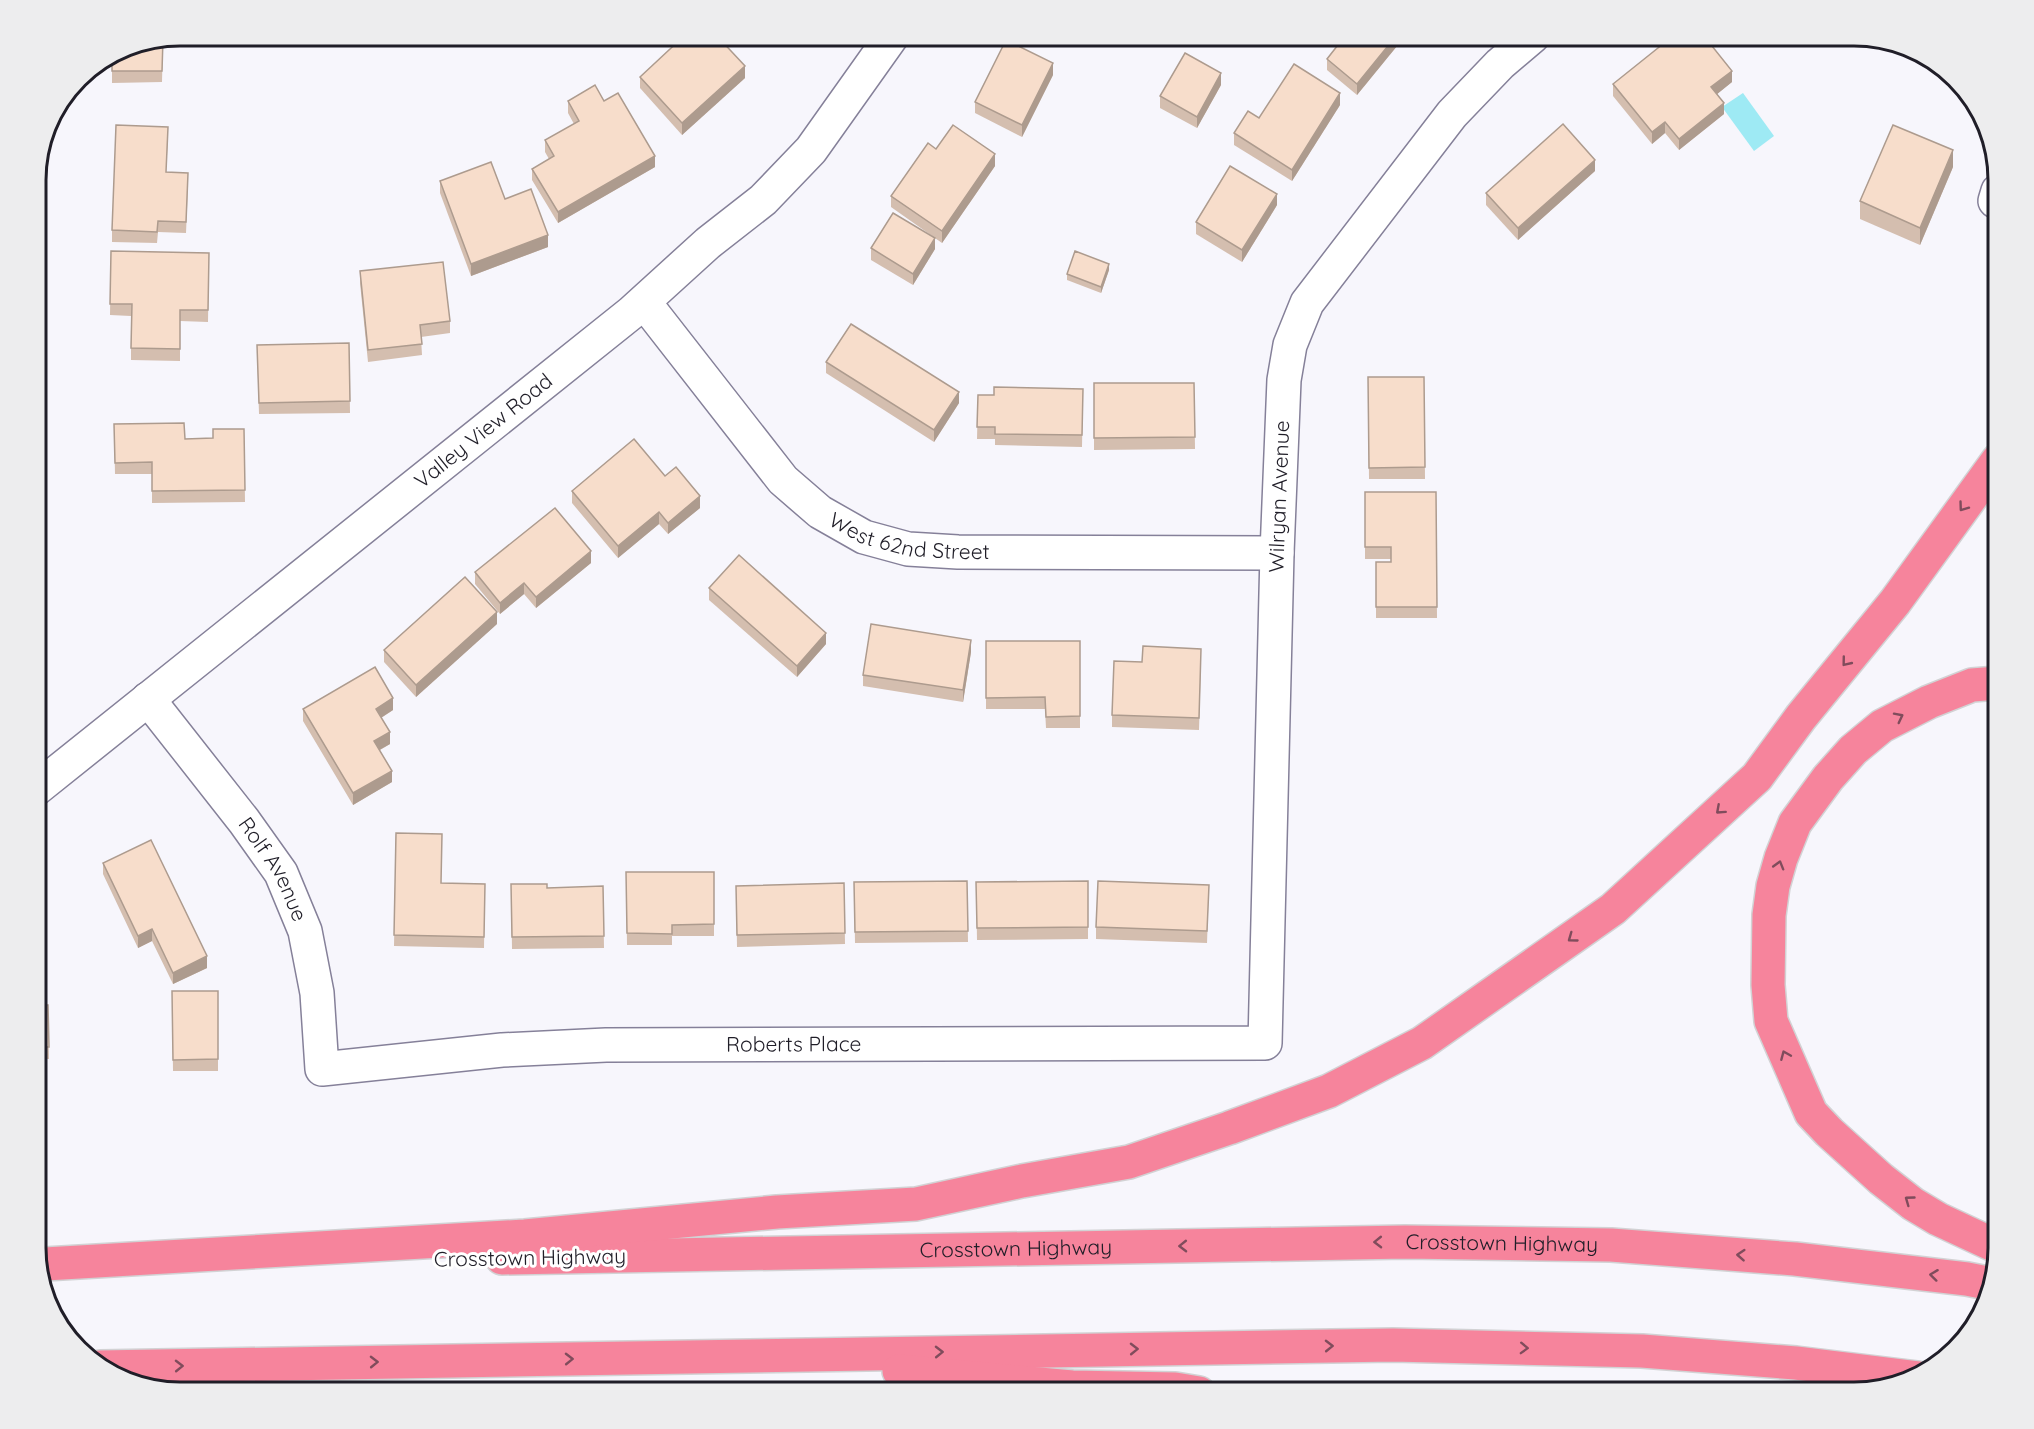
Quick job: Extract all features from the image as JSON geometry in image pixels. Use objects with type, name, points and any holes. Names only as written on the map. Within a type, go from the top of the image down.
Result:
[{"type":"highway","points":[[48,1264],[525,1236],[777,1212],[916,1204],[1022,1181],[1129,1162],[1329,1091],[1422,1043],[1613,909],[1757,777],[1801,717],[1895,602],[1988,474]]},
{"type":"highway","points":[[1988,684],[1972,685],[1929,702],[1882,726],[1853,750],[1828,778],[1795,824],[1780,858],[1769,915],[1768,985],[1771,1021],[1811,1113],[1829,1132],[1912,1204],[1988,1242]]},
{"type":"highway","name":"Crosstown Highway","points":[[48,1264],[330,1262],[1405,1242],[1611,1245],[1795,1258],[1983,1283]]},
{"type":"highway","points":[[117,1367],[1393,1345],[1642,1351],[1796,1363],[1896,1375]]},
{"type":"highway","points":[[733,1356],[1017,1382]]},
{"type":"street","name":"Wilryan Avenue","points":[[1265,1043],[1277,553],[1284,380],[1290,345],[1307,303],[1452,114],[1500,64],[1521,46]]},
{"type":"street","name":"Valley View Road","points":[[47,780],[645,302],[708,243],[763,200],[811,150],[884,47]]},
{"type":"street","name":"West 62nd Street","points":[[645,302],[783,480],[820,512],[864,537],[908,549],[958,552],[1277,553]]},
{"type":"street","name":"Rolf Avenue","points":[[148,699],[244,821],[281,873],[305,931],[317,993],[322,1069]]},
{"type":"street","name":"Roberts Place","points":[[322,1069],[502,1050],[606,1045],[1265,1043]]},
{"type":"water","points":[[1743,93],[1774,136],[1754,151],[1722,107]]},
{"type":"building","points":[[1019,46],[1053,63],[1022,125],[975,102],[1003,47]]},
{"type":"building","points":[[1337,46],[1388,46],[1357,84],[1327,59]]},
{"type":"building","points":[[1660,46],[1712,46],[1732,71],[1711,87],[1724,103],[1679,139],[1665,122],[1652,132],[1613,84]]},
{"type":"building","points":[[673,47],[727,47],[745,66],[682,123],[640,77]]},
{"type":"building","points":[[163,48],[162,71],[112,71],[112,65],[121,60]]},
{"type":"building","points":[[1185,53],[1221,73],[1197,117],[1160,96]]},
{"type":"building","points":[[1294,64],[1340,93],[1292,170],[1234,133],[1248,111],[1259,118]]},
{"type":"building","points":[[595,85],[604,101],[618,93],[655,156],[558,212],[532,169],[554,156],[545,140],[579,121],[568,101]]},
{"type":"building","points":[[1563,124],[1595,160],[1518,228],[1486,193]]},
{"type":"building","points":[[116,125],[168,127],[166,172],[188,173],[186,222],[158,221],[157,232],[112,230]]},
{"type":"building","points":[[953,125],[995,154],[942,231],[891,196],[928,143],[936,149]]},
{"type":"building","points":[[1893,125],[1953,150],[1920,228],[1860,201]]},
{"type":"building","points":[[491,162],[505,199],[531,189],[548,235],[471,264],[440,181]]},
{"type":"building","points":[[1230,166],[1277,194],[1242,250],[1196,222]]},
{"type":"building","points":[[893,213],[935,238],[913,274],[871,248]]},
{"type":"building","points":[[111,251],[209,253],[208,310],[180,310],[180,349],[131,348],[132,304],[110,304]]},
{"type":"building","points":[[1075,251],[1109,264],[1101,287],[1067,274]]},
{"type":"building","points":[[443,262],[450,321],[420,325],[422,344],[368,350],[360,271]]},
{"type":"building","points":[[851,324],[959,392],[934,430],[826,362]]},
{"type":"building","points":[[349,343],[350,401],[259,403],[257,345]]},
{"type":"building","points":[[1368,377],[1424,377],[1425,467],[1369,468]]},
{"type":"building","points":[[1094,383],[1194,383],[1195,437],[1094,438]]},
{"type":"building","points":[[994,387],[1083,389],[1082,435],[995,434],[995,427],[977,427],[978,395],[994,395]]},
{"type":"building","points":[[184,423],[185,439],[213,438],[213,429],[244,429],[245,490],[152,491],[152,462],[115,463],[114,424]]},
{"type":"building","points":[[634,439],[665,476],[676,467],[700,496],[668,523],[659,512],[618,546],[572,491]]},
{"type":"building","points":[[1365,492],[1436,492],[1437,607],[1376,607],[1376,562],[1391,562],[1391,547],[1365,547]]},
{"type":"building","points":[[555,508],[591,551],[536,597],[524,583],[500,603],[475,572]]},
{"type":"building","points":[[739,555],[826,633],[797,666],[709,588]]},
{"type":"building","points":[[465,577],[497,612],[416,685],[384,650]]},
{"type":"building","points":[[871,624],[971,640],[963,690],[863,675]]},
{"type":"building","points":[[986,641],[1080,641],[1080,716],[1046,717],[1045,697],[986,698]]},
{"type":"building","points":[[1143,646],[1201,649],[1199,718],[1112,715],[1114,661],[1142,662]]},
{"type":"building","points":[[375,667],[393,698],[376,709],[390,732],[374,741],[392,771],[353,793],[303,709]]},
{"type":"building","points":[[396,833],[442,834],[441,883],[485,884],[484,937],[394,935]]},
{"type":"building","points":[[151,840],[207,956],[173,973],[152,929],[138,936],[103,863]]},
{"type":"building","points":[[626,872],[714,872],[714,924],[672,925],[672,934],[627,933]]},
{"type":"building","points":[[967,881],[968,931],[855,932],[854,882]]},
{"type":"building","points":[[1088,881],[1088,927],[977,928],[976,882]]},
{"type":"building","points":[[1098,881],[1209,885],[1207,931],[1096,927]]},
{"type":"building","points":[[844,883],[845,933],[737,935],[736,886]]},
{"type":"building","points":[[511,884],[547,884],[547,888],[603,886],[604,936],[512,937]]},
{"type":"building","points":[[172,991],[218,991],[218,1059],[173,1060]]},
{"type":"building","points":[[47,1005],[48,1005],[49,1047],[47,1047]]}]
